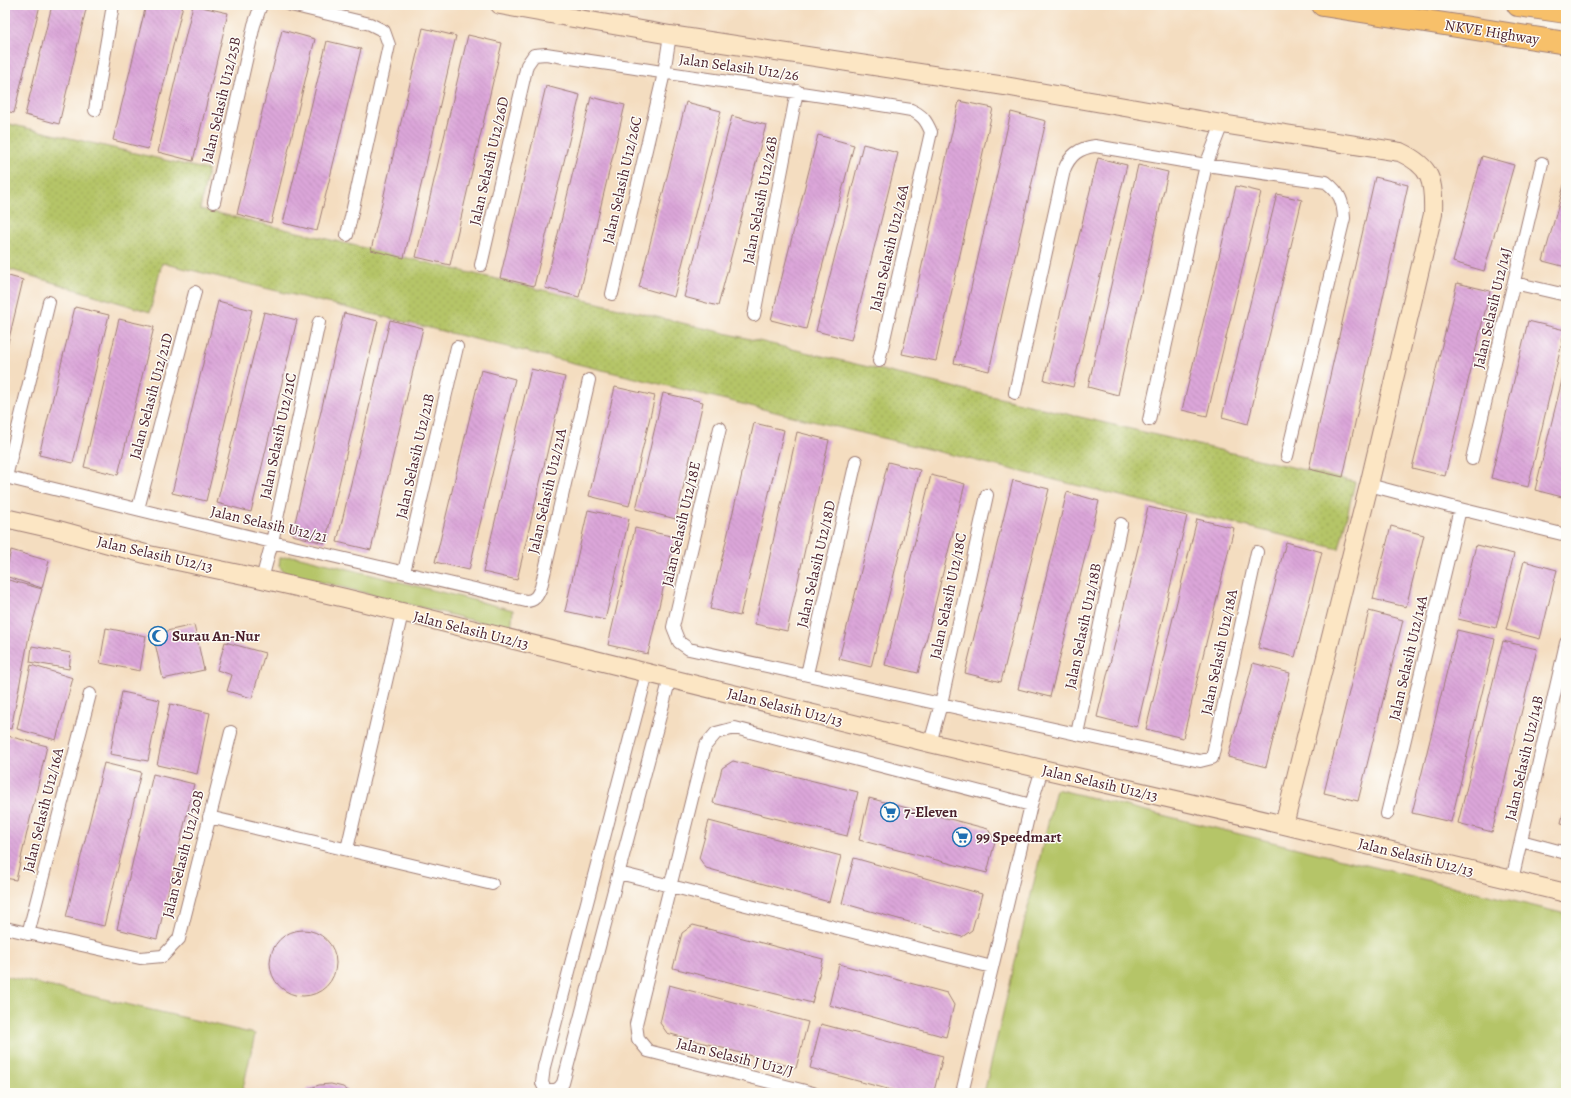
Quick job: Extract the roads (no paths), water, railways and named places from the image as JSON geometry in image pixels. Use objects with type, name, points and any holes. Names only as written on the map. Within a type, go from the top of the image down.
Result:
[{"type":"highway","name":"NKVE Highway","points":[[1323,5],[1566,43]]},
{"type":"highway","name":"NKVE Highway","points":[[1518,5],[1566,12]]},
{"type":"street","points":[[95,110],[113,5]]},
{"type":"street","name":"Jalan Selasih U12/25B","points":[[214,202],[254,25],[261,5]]},
{"type":"street","points":[[291,5],[370,24],[384,31],[389,45],[347,235]]},
{"type":"street","points":[[500,5],[670,35],[1005,86],[1222,124],[1400,152],[1412,158],[1422,166],[1432,180],[1434,214],[1369,485],[1284,825]]},
{"type":"street","name":"Jalan Selasih U12/26C","points":[[612,294],[664,73],[670,35]]},
{"type":"street","name":"Jalan Selasih U12/26","points":[[527,65],[534,55],[546,54],[911,110],[921,115],[927,122],[931,132],[929,141]]},
{"type":"street","name":"Jalan Selasih U12/26D","points":[[481,265],[527,65]]},
{"type":"street","name":"Jalan Selasih U12/26B","points":[[754,315],[797,92]]},
{"type":"street","points":[[1149,420],[1206,165],[1222,124]]},
{"type":"street","name":"Jalan Selasih U12/26A","points":[[879,362],[929,141]]},
{"type":"street","points":[[1015,393],[1064,170],[1068,160],[1075,153],[1085,147],[1095,146],[1206,165],[1326,182],[1336,190],[1343,204],[1344,218],[1287,456]]},
{"type":"street","name":"Jalan Selasih U12/14J","points":[[1472,459],[1542,163]]},
{"type":"street","points":[[1514,283],[1566,295]]},
{"type":"street","name":"Jalan Selasih U12/21D","points":[[138,509],[195,292]]},
{"type":"street","points":[[5,477],[49,302]]},
{"type":"street","name":"Jalan Selasih U12/21C","points":[[262,579],[272,542],[319,322]]},
{"type":"street","name":"Jalan Selasih U12/21B","points":[[404,572],[457,347]]},
{"type":"street","name":"Jalan Selasih U12/21A","points":[[526,601],[532,601],[542,587],[589,380]]},
{"type":"street","name":"Jalan Selasih U12/18E","points":[[720,428],[673,627],[679,642],[689,649],[807,674]]},
{"type":"street","name":"Jalan Selasih U12/18D","points":[[807,674],[856,461]]},
{"type":"street","name":"Jalan Selasih U12/21","points":[[5,477],[272,542],[526,601]]},
{"type":"street","points":[[1369,485],[1566,535]]},
{"type":"street","name":"Jalan Selasih U12/18C","points":[[930,743],[941,704],[987,495]]},
{"type":"street","name":"Jalan Selasih U12/14A","points":[[1387,814],[1460,509]]},
{"type":"street","name":"Jalan Selasih U12/13","points":[[5,518],[58,530],[149,555],[262,579],[930,743],[1284,825],[1566,893]]},
{"type":"street","name":"Jalan Selasih U12/18B","points":[[1077,734],[1121,524]]},
{"type":"street","name":"Jalan Selasih U12/18A","points":[[1077,734],[1200,761],[1212,758],[1257,552]]},
{"type":"street","points":[[347,850],[402,613]]},
{"type":"street","name":"Jalan Selasih U12/14B","points":[[1512,880],[1566,643]]},
{"type":"street","points":[[647,673],[544,1067],[542,1084],[545,1089],[554,1091],[560,1088],[563,1083],[670,678]]},
{"type":"street","points":[[807,674],[1077,734]]},
{"type":"street","name":"Jalan Selasih U12/16A","points":[[28,934],[90,694]]},
{"type":"street","points":[[670,887],[705,746],[716,733],[735,728],[1031,805]]},
{"type":"street","name":"Jalan Selasih U12/20B","points":[[5,928],[140,958],[163,956],[179,939],[231,732]]},
{"type":"street","points":[[962,1093],[1031,805],[1042,769]]},
{"type":"street","points":[[210,816],[492,884]]},
{"type":"street","points":[[1521,841],[1566,853]]},
{"type":"street","points":[[619,873],[992,967]]},
{"type":"street","name":"Jalan Selasih J U12/J","points":[[670,887],[636,1024],[638,1039],[648,1051],[813,1093]]},
{"type":"place","name":"Surau An-Nur","points":[[158,636]]},
{"type":"place","name":"7-Eleven","points":[[890,812]]},
{"type":"place","name":"99 Speedmart","points":[[962,837]]}]
